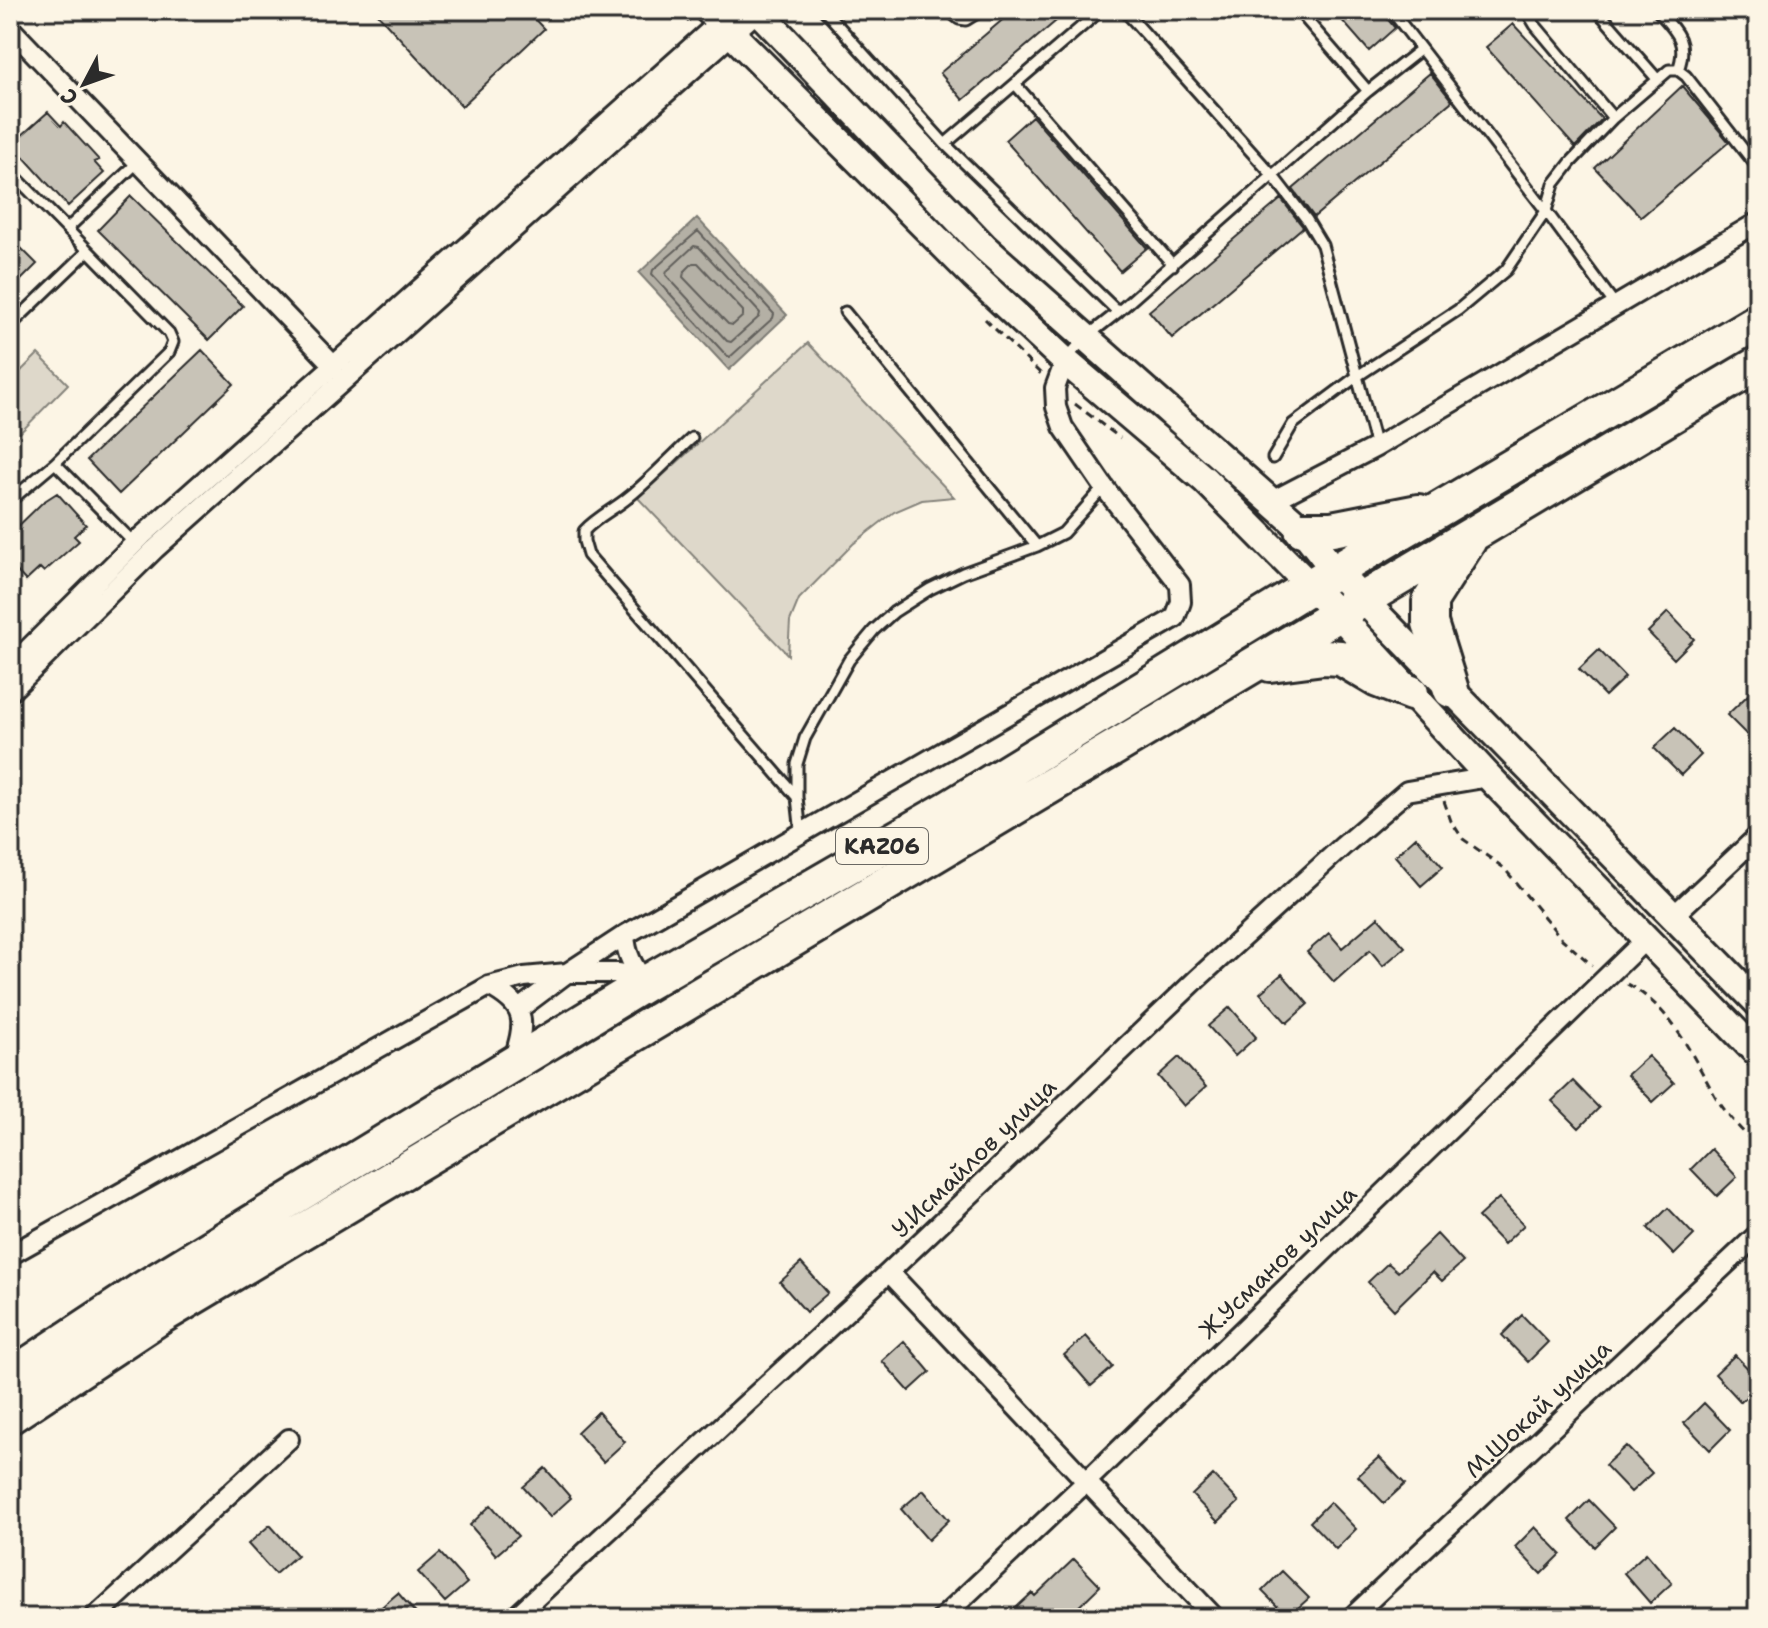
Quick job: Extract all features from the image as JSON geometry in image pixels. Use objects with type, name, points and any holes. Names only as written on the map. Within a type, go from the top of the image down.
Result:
[{"type":"highway","name":"KАZ06","points":[[10,1416],[158,1318],[958,822],[1323,579],[1758,321]]},
{"type":"highway","name":"KАZ06","points":[[10,1377],[143,1289],[646,983],[1250,667],[1758,364]]},
{"type":"highway","points":[[1302,529],[1332,529],[1447,506]]},
{"type":"highway","points":[[1451,690],[1430,623],[1430,601],[1472,535]]},
{"type":"highway","points":[[1250,667],[1324,657],[1341,658],[1378,680],[1411,693]]},
{"type":"street","points":[[735,16],[985,248],[1302,529],[1323,579]]},
{"type":"street","points":[[735,16],[974,276],[1065,361],[1451,690],[1758,1003]]},
{"type":"street","points":[[10,692],[141,551],[334,366],[735,16]]},
{"type":"street","points":[[10,667],[735,16]]},
{"type":"street","points":[[10,28],[334,366]]},
{"type":"street","points":[[1272,501],[1376,447],[1758,222]]},
{"type":"street","points":[[519,1009],[625,935],[1175,618],[1181,602],[1180,585],[1104,487],[1063,427],[1056,407],[1055,388],[1065,361]]},
{"type":"street","points":[[1352,608],[1411,693],[1758,1054]]},
{"type":"street","name":"У.Исмайлов улица","points":[[514,1618],[889,1272],[1197,979],[1407,791],[1489,777]]},
{"type":"street","points":[[1673,916],[1758,836]]},
{"type":"street","points":[[625,935],[630,962],[646,983]]},
{"type":"street","name":"Ж.Усманов улица","points":[[942,1618],[1647,938]]},
{"type":"street","points":[[11,1253],[489,986],[524,977],[567,973],[619,973],[646,983]]},
{"type":"street","points":[[489,986],[509,996],[519,1009],[523,1027],[512,1065]]},
{"type":"street","name":"М.Шокай улица","points":[[1351,1618],[1758,1234]]},
{"type":"street","points":[[889,1272],[1215,1618]]},
{"type":"street","points":[[94,1618],[289,1439]]},
{"type":"lane","points":[[824,10],[945,144],[1118,312]]},
{"type":"lane","points":[[948,10],[966,20],[982,10]]},
{"type":"lane","points":[[945,144],[1101,10]]},
{"type":"lane","points":[[1124,10],[1273,176],[1322,245],[1376,447]]},
{"type":"lane","points":[[1298,10],[1368,91]]},
{"type":"lane","points":[[1391,10],[1616,306]]},
{"type":"lane","points":[[1530,10],[1529,15],[1535,25],[1613,118]]},
{"type":"lane","points":[[1597,10],[1658,80]]},
{"type":"lane","points":[[1657,10],[1676,31],[1681,43],[1683,57],[1678,70]]},
{"type":"lane","points":[[1065,361],[1085,338],[1173,265],[1368,91],[1421,49]]},
{"type":"lane","points":[[1273,458],[1293,424],[1356,377],[1458,310],[1506,270],[1546,211],[1554,184],[1571,162],[1613,118],[1669,70],[1678,70]]},
{"type":"lane","points":[[1678,70],[1758,168]]},
{"type":"lane","points":[[1015,84],[1173,265]]},
{"type":"lane","points":[[67,229],[138,162]]},
{"type":"lane","points":[[10,171],[169,333],[173,342],[169,352],[55,463],[10,501]]},
{"type":"lane","points":[[10,326],[88,251]]},
{"type":"lane","points":[[845,312],[1037,546]]},
{"type":"lane","points":[[692,438],[632,494],[615,508],[599,515],[584,531],[588,555],[797,797]]},
{"type":"lane","points":[[55,463],[141,551]]},
{"type":"lane","points":[[801,834],[797,764],[805,738],[849,660],[874,630],[894,612],[930,589],[1063,533],[1104,487]]},
{"type":"shaded area","points":[[808,343],[954,497],[922,500],[894,512],[853,544],[799,599],[790,621],[788,655],[638,498]]},
{"type":"shaded area","points":[[38,354],[68,384],[17,436],[10,430],[10,382]]},
{"type":"water","points":[[697,218],[787,315],[729,370],[639,273]]},
{"type":"building","points":[[374,10],[526,10],[544,29],[462,106]]},
{"type":"building","points":[[1014,10],[1069,10],[963,100],[940,73]]},
{"type":"building","points":[[1333,10],[1380,10],[1395,28],[1369,51]]},
{"type":"building","points":[[1513,24],[1602,119],[1575,147],[1486,47]]},
{"type":"building","points":[[1430,73],[1452,101],[1314,217],[1293,189]]},
{"type":"building","points":[[1682,86],[1729,142],[1641,217],[1595,168]]},
{"type":"building","points":[[48,112],[61,126],[64,122],[99,160],[94,162],[104,173],[68,206],[12,144]]},
{"type":"building","points":[[1032,116],[1147,248],[1120,271],[1005,140]]},
{"type":"building","points":[[131,196],[243,306],[209,340],[98,230]]},
{"type":"building","points":[[1281,199],[1303,227],[1172,338],[1149,311]]},
{"type":"building","points":[[10,237],[37,264],[10,291]]},
{"type":"building","points":[[202,350],[234,384],[119,494],[87,460]]},
{"type":"building","points":[[57,493],[86,525],[74,536],[79,541],[44,572],[40,568],[26,581],[10,564],[10,534],[43,502]]},
{"type":"building","points":[[1668,612],[1694,639],[1674,659],[1648,632]]},
{"type":"building","points":[[1599,650],[1625,677],[1605,696],[1579,669]]},
{"type":"building","points":[[1748,695],[1758,706],[1758,746],[1727,715]]},
{"type":"building","points":[[1675,728],[1701,755],[1681,775],[1654,748]]},
{"type":"building","points":[[1416,837],[1443,867],[1421,886],[1395,856]]},
{"type":"building","points":[[1378,917],[1405,947],[1383,966],[1370,950],[1334,982],[1307,952],[1329,933],[1342,948]]},
{"type":"building","points":[[1282,974],[1308,1004],[1287,1023],[1260,993]]},
{"type":"building","points":[[1230,1007],[1256,1037],[1235,1056],[1208,1026]]},
{"type":"building","points":[[1648,1056],[1674,1083],[1653,1102],[1627,1075]]},
{"type":"building","points":[[1179,1057],[1206,1087],[1184,1106],[1158,1076]]},
{"type":"building","points":[[1573,1081],[1599,1108],[1579,1128],[1552,1101]]},
{"type":"building","points":[[1711,1149],[1737,1177],[1717,1196],[1691,1169]]},
{"type":"building","points":[[1499,1198],[1524,1225],[1504,1244],[1478,1217]]},
{"type":"building","points":[[1668,1208],[1694,1235],[1674,1255],[1648,1228]]},
{"type":"building","points":[[1437,1234],[1463,1262],[1442,1281],[1433,1272],[1394,1310],[1368,1282],[1388,1263],[1398,1272]]},
{"type":"building","points":[[801,1263],[828,1293],[806,1312],[780,1282]]},
{"type":"building","points":[[1522,1315],[1548,1342],[1528,1362],[1502,1335]]},
{"type":"building","points":[[1086,1336],[1113,1367],[1091,1386],[1064,1355]]},
{"type":"building","points":[[904,1341],[930,1372],[909,1391],[882,1361]]},
{"type":"building","points":[[1735,1355],[1758,1379],[1758,1385],[1741,1402],[1715,1374]]},
{"type":"building","points":[[1704,1403],[1730,1430],[1710,1450],[1684,1423]]},
{"type":"building","points":[[598,1412],[625,1442],[603,1462],[577,1432]]},
{"type":"building","points":[[1626,1446],[1652,1473],[1631,1492],[1605,1465]]},
{"type":"building","points":[[1379,1457],[1405,1484],[1384,1503],[1358,1476]]},
{"type":"building","points":[[545,1468],[571,1498],[550,1517],[523,1487]]},
{"type":"building","points":[[1213,1475],[1239,1502],[1218,1522],[1192,1495]]},
{"type":"building","points":[[923,1490],[949,1520],[928,1540],[901,1509]]},
{"type":"building","points":[[1589,1500],[1615,1527],[1595,1547],[1569,1520]]},
{"type":"building","points":[[1330,1502],[1356,1529],[1336,1549],[1310,1522]]},
{"type":"building","points":[[491,1505],[518,1536],[496,1555],[470,1525]]},
{"type":"building","points":[[270,1525],[297,1555],[275,1574],[248,1544]]},
{"type":"building","points":[[1535,1527],[1561,1554],[1541,1574],[1515,1547]]},
{"type":"building","points":[[440,1553],[467,1583],[445,1602],[418,1572]]},
{"type":"building","points":[[1646,1553],[1672,1583],[1650,1603],[1624,1573]]},
{"type":"building","points":[[1074,1559],[1100,1586],[1067,1618],[1005,1618],[1032,1593],[1035,1596]]},
{"type":"building","points":[[1282,1571],[1309,1598],[1288,1617],[1262,1591]]},
{"type":"building","points":[[398,1593],[420,1618],[369,1618]]}]
